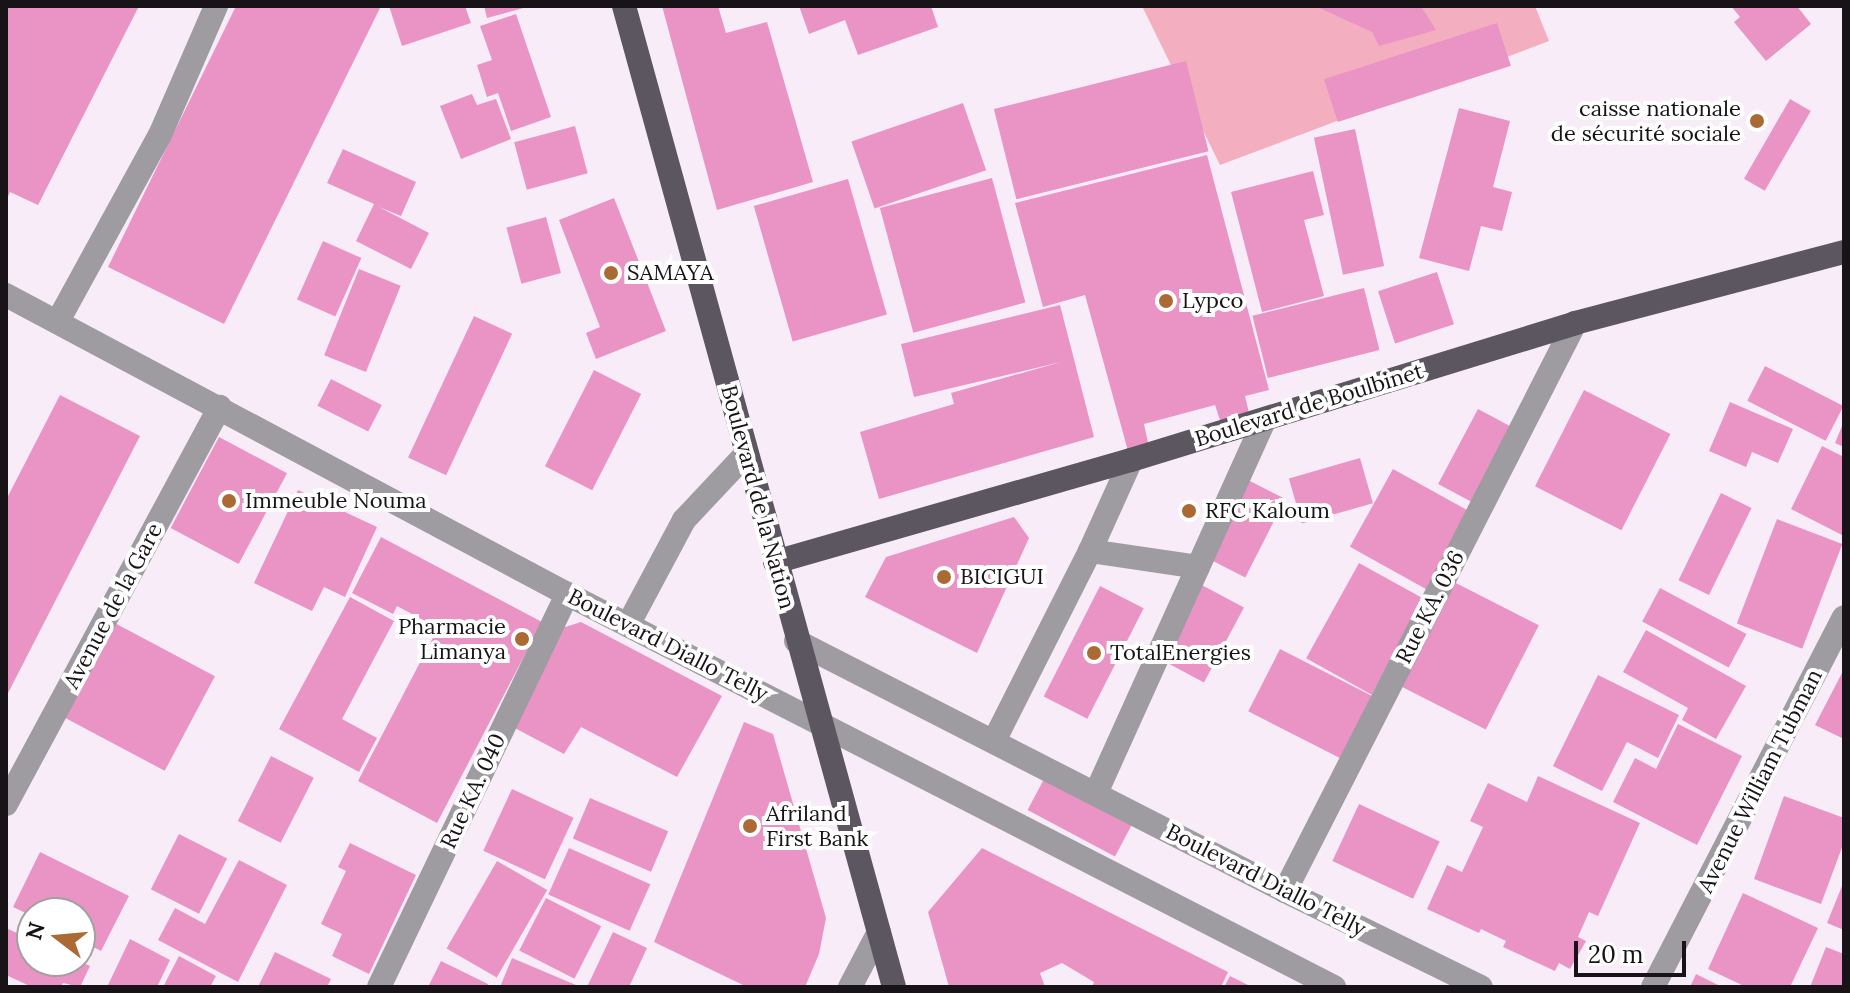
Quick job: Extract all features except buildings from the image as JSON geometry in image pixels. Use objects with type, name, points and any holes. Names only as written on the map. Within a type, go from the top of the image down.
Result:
[{"type":"main road","name":"Boulevard de la Nation","points":[[624,6],[818,721],[894,987]]},
{"type":"main road","name":"Boulevard de Boulbinet","points":[[775,562],[1131,460],[1575,323],[1844,252]]},
{"type":"street","points":[[58,321],[160,135],[216,6]]},
{"type":"street","name":"Boulevard Diallo Telly","points":[[6,295],[567,594],[1334,987]]},
{"type":"street","name":"Rue KA. 036","points":[[1285,891],[1575,323]]},
{"type":"street","name":"Avenue de la Gare","points":[[6,804],[220,407]]},
{"type":"street","points":[[1096,793],[1265,419]]},
{"type":"street","points":[[628,625],[684,520],[746,454]]},
{"type":"street","points":[[994,741],[1090,551],[1131,460]]},
{"type":"street","points":[[1090,551],[1198,567]]},
{"type":"street","name":"Rue KA. 040","points":[[379,987],[567,594]]},
{"type":"street","name":"Avenue William Tubman","points":[[1653,987],[1844,617]]},
{"type":"street","name":"Boulevard Diallo Telly","points":[[796,641],[1285,891],[1481,987]]},
{"type":"street","points":[[850,987],[879,932]]},
{"type":"shaded area","points":[[1142,6],[1535,6],[1549,41],[1220,165]]},
{"type":"place","name":"caisse nationale de sécurité sociale","points":[[1757,121]]},
{"type":"place","name":"SAMAYA","points":[[611,273]]},
{"type":"place","name":"Lypco","points":[[1166,301]]},
{"type":"place","name":"Immeuble Nouma","points":[[229,501]]},
{"type":"place","name":"RFC Kaloum","points":[[1189,511]]},
{"type":"place","name":"BICIGUI","points":[[944,577]]},
{"type":"place","name":"Pharmacie Limanya","points":[[522,639]]},
{"type":"place","name":"TotalEnergies","points":[[1094,653]]},
{"type":"place","name":"Afriland First Bank","points":[[750,826]]}]
